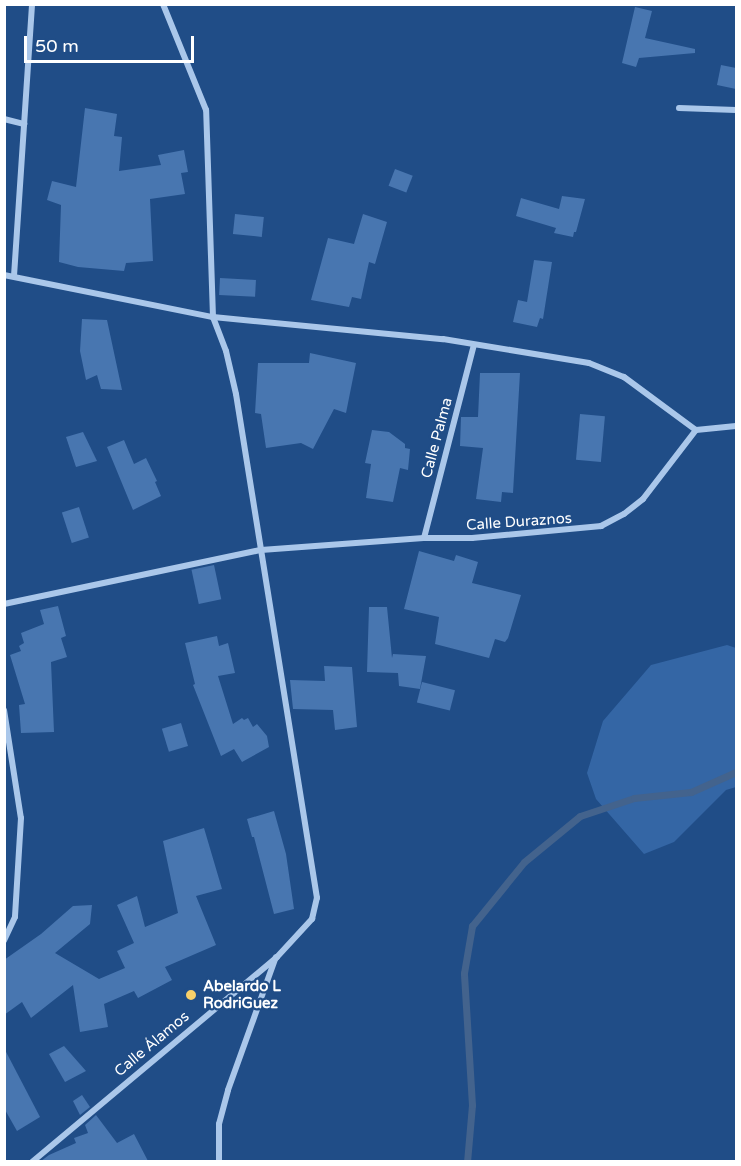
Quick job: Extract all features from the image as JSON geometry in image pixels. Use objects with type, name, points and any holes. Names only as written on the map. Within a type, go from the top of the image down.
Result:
[{"type":"street","points":[[14,276],[32,4]]},
{"type":"street","points":[[163,4],[207,110],[213,317],[226,351],[236,394],[261,550]]},
{"type":"street","points":[[679,108],[736,110]]},
{"type":"street","points":[[4,119],[24,124]]},
{"type":"street","points":[[4,275],[213,317],[474,345],[589,363],[624,377],[696,430],[736,426]]},
{"type":"street","name":"Calle Palma","points":[[424,538],[474,345]]},
{"type":"street","name":"Calle Duraznos","points":[[4,604],[261,550],[424,538],[472,538],[601,526],[624,514],[643,499],[696,430]]},
{"type":"street","name":"Calle Álamos","points":[[32,1161],[277,957],[312,919],[317,898],[314,875],[261,550]]},
{"type":"street","points":[[4,710],[21,818],[15,917],[4,941]]},
{"type":"street","points":[[219,1161],[219,1124],[228,1090],[277,957]]},
{"type":"shaded area","points":[[727,645],[736,648],[736,787],[726,790],[674,842],[644,854],[596,799],[587,773],[603,721],[651,665]]},
{"type":"building","points":[[635,7],[652,11],[645,38],[695,49],[695,53],[639,58],[636,67],[622,63]]},
{"type":"building","points":[[721,65],[736,68],[736,89],[717,85]]},
{"type":"building","points":[[85,108],[117,114],[114,136],[122,137],[119,171],[161,165],[158,155],[184,150],[188,172],[181,173],[185,194],[150,199],[153,261],[126,263],[124,271],[78,267],[59,262],[61,205],[47,200],[52,181],[76,187]]},
{"type":"building","points":[[395,169],[413,176],[406,193],[389,186]]},
{"type":"building","points":[[562,196],[585,199],[573,237],[554,233],[556,228],[516,216],[521,198],[559,209]]},
{"type":"building","points":[[235,214],[264,217],[262,237],[233,234]]},
{"type":"building","points":[[363,214],[387,222],[375,264],[369,262],[361,299],[352,297],[349,307],[311,300],[328,238],[354,244]]},
{"type":"building","points":[[534,260],[552,262],[543,319],[540,318],[537,327],[513,322],[518,300],[527,302]]},
{"type":"building","points":[[220,278],[256,280],[255,297],[219,295]]},
{"type":"building","points":[[82,319],[107,320],[122,390],[101,389],[97,375],[86,380],[80,351]]},
{"type":"building","points":[[310,353],[356,363],[346,413],[334,409],[313,449],[301,443],[266,448],[261,414],[255,413],[258,363],[309,363]]},
{"type":"building","points":[[480,373],[520,373],[513,493],[502,492],[501,502],[476,499],[483,448],[460,446],[461,417],[478,417]]},
{"type":"building","points":[[580,414],[605,416],[601,462],[576,460]]},
{"type":"building","points":[[372,430],[389,432],[405,444],[405,448],[410,449],[408,470],[400,468],[393,502],[366,498],[371,464],[365,463]]},
{"type":"building","points":[[83,432],[97,461],[76,467],[66,437]]},
{"type":"building","points":[[124,440],[134,464],[146,458],[161,496],[133,510],[107,447]]},
{"type":"building","points":[[79,507],[89,537],[72,543],[62,513]]},
{"type":"building","points":[[419,551],[454,561],[456,555],[478,562],[472,583],[521,595],[508,638],[505,642],[495,639],[489,658],[435,644],[439,617],[404,609]]},
{"type":"building","points":[[214,565],[221,599],[199,604],[192,570]]},
{"type":"building","points":[[58,606],[66,636],[61,638],[67,657],[51,662],[54,732],[21,733],[19,705],[25,704],[10,655],[21,651],[19,646],[24,643],[21,633],[44,624],[40,610]]},
{"type":"building","points":[[369,607],[387,607],[392,658],[393,654],[426,656],[420,689],[399,686],[398,673],[367,672]]},
{"type":"building","points":[[217,636],[219,646],[228,643],[235,673],[218,676],[233,724],[242,718],[244,720],[248,718],[253,727],[257,724],[267,736],[269,747],[242,762],[234,749],[221,756],[193,685],[195,684],[185,643]]},
{"type":"building","points":[[324,666],[352,667],[357,727],[335,730],[333,710],[293,709],[290,680],[325,681]]},
{"type":"building","points":[[422,682],[455,690],[450,711],[417,702]]},
{"type":"building","points":[[181,723],[188,746],[169,752],[162,729]]},
{"type":"building","points":[[274,811],[286,854],[294,909],[274,914],[254,837],[252,837],[247,819]]},
{"type":"building","points":[[204,828],[222,889],[196,896],[216,945],[165,967],[172,980],[138,998],[134,991],[104,1004],[108,1027],[80,1032],[73,985],[31,1018],[22,1002],[4,1015],[4,960],[41,934],[73,906],[92,905],[90,924],[55,953],[99,979],[125,968],[117,951],[134,943],[117,905],[137,896],[145,927],[178,913],[163,841]]},
{"type":"building","points":[[64,1046],[86,1071],[65,1082],[49,1054]]},
{"type":"building","points":[[4,1048],[40,1117],[17,1131],[4,1108]]},
{"type":"building","points":[[82,1095],[90,1107],[80,1115],[73,1101]]},
{"type":"building","points":[[96,1115],[117,1143],[134,1134],[148,1161],[41,1161],[76,1143],[74,1138],[88,1133],[85,1125]]},
{"type":"waterway","points":[[467,1162],[472,1105],[464,973],[472,926],[524,862],[580,816],[634,798],[691,792],[736,772]]},
{"type":"place","name":"Abelardo L RodriGuez","points":[[191,995]]}]
